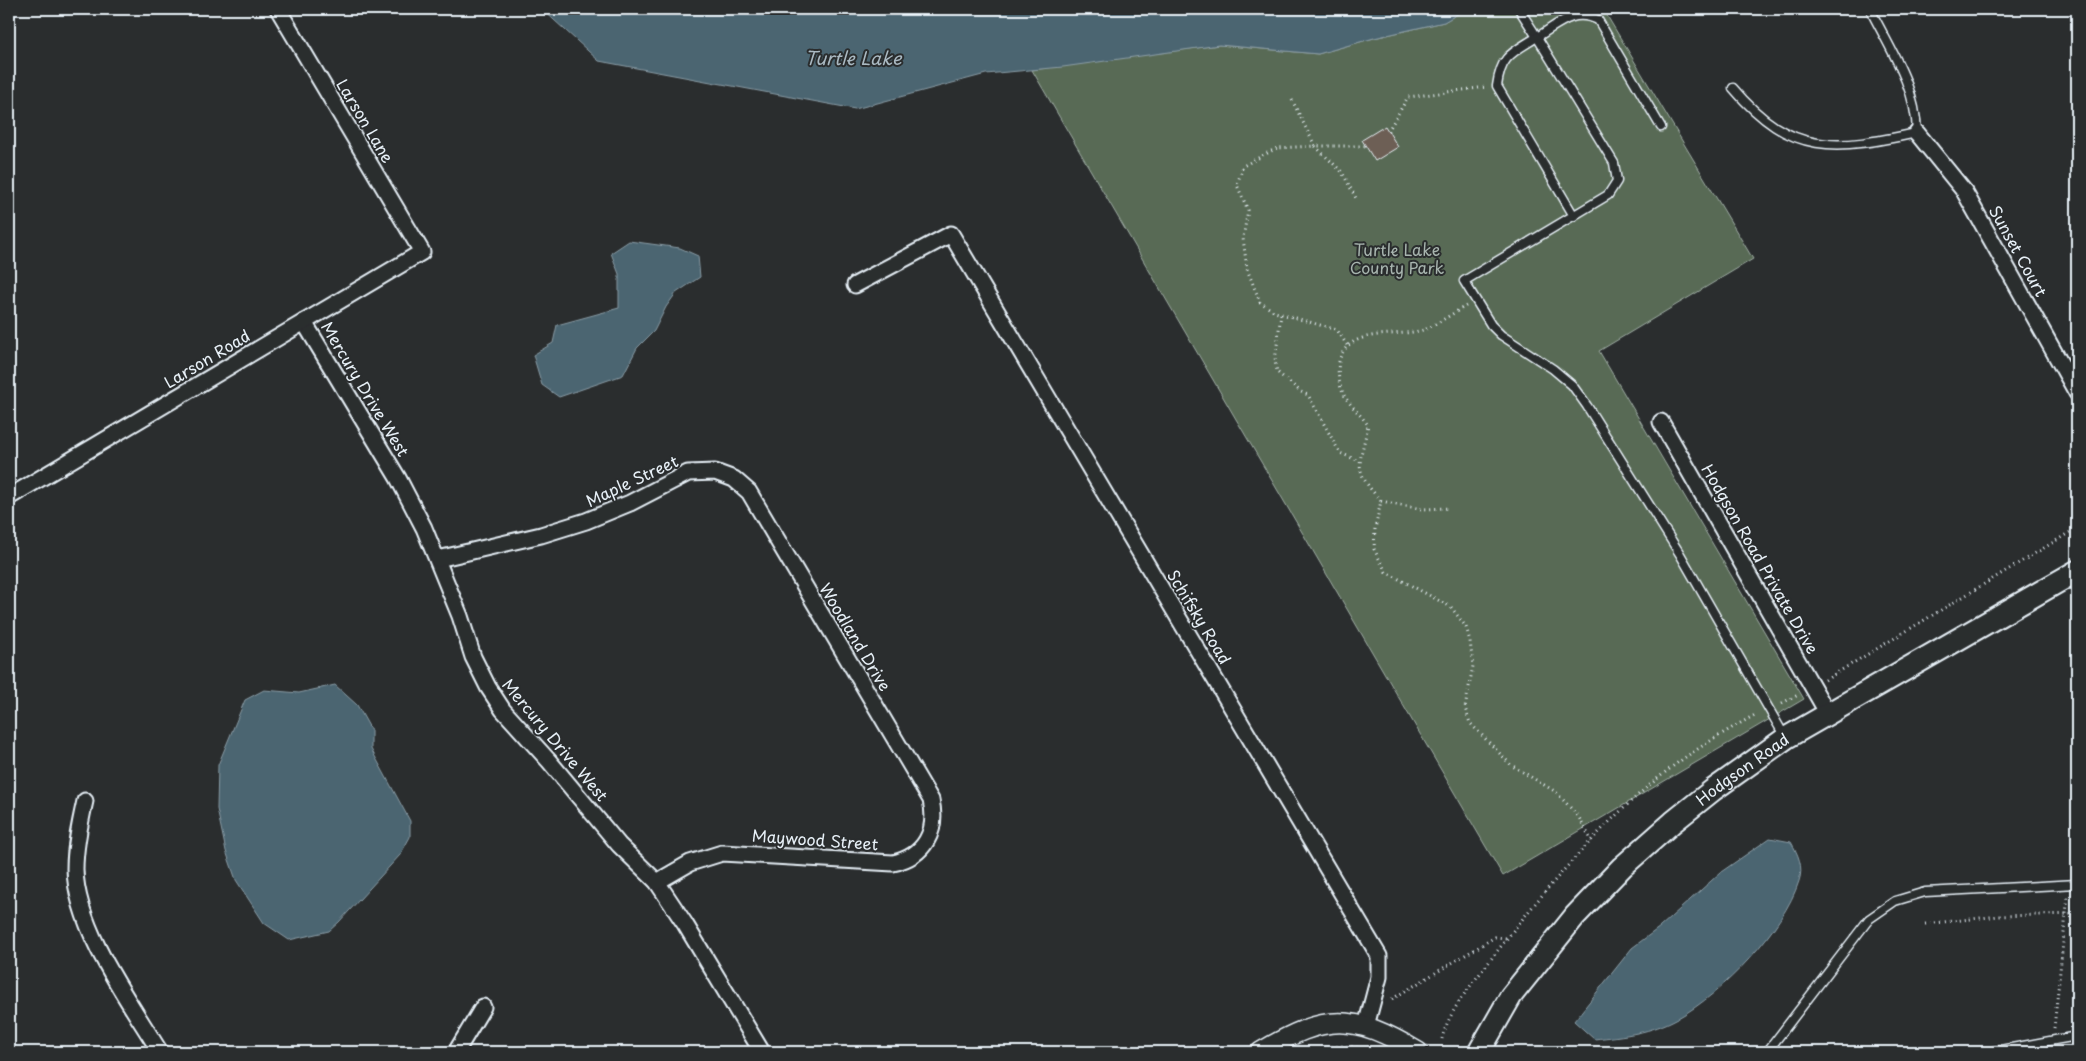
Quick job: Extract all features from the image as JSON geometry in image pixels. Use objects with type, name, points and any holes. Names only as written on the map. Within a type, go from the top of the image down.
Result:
[{"type":"main road","name":"Hodgson Road","points":[[1479,1052],[1511,996],[1575,916],[1616,874],[1673,822],[1713,790],[1786,738],[2077,571]]},
{"type":"street","name":"Larson Lane","points":[[278,9],[422,252]]},
{"type":"street","name":"Sunset Court","points":[[1917,133],[1964,191],[2077,394]]},
{"type":"street","name":"Schifsky Road","points":[[854,285],[951,234],[1379,956],[1379,977],[1366,1026]]},
{"type":"street","name":"Larson Road","points":[[9,497],[422,252]]},
{"type":"street","name":"Mercury Drive West","points":[[304,322],[398,478],[438,559],[473,657],[488,687],[503,710],[619,844],[657,882],[686,924],[762,1052]]},
{"type":"street","name":"Hodgson Road Private Drive","points":[[1661,422],[1828,714]]},
{"type":"street","name":"Maple Street","points":[[438,559],[541,535],[586,521],[630,503],[688,473],[715,472],[734,479],[749,492]]},
{"type":"street","name":"Woodland Drive","points":[[749,492],[931,800]]},
{"type":"street","name":"Maywood Street","points":[[657,882],[696,861],[722,853],[893,863],[903,861],[920,850],[929,839],[933,827],[934,813],[931,800]]},
{"type":"street","points":[[85,801],[77,842],[75,870],[78,895],[85,921],[96,944],[160,1052]]},
{"type":"street","points":[[456,1052],[483,1007]]},
{"type":"street","points":[[1261,1052],[1279,1041],[1323,1024],[1345,1022],[1366,1026],[1394,1038],[1418,1052]]},
{"type":"lane","points":[[1520,9],[1614,163],[1617,181],[1608,195],[1464,281],[1501,335],[1553,370],[1572,386],[1587,406],[1680,554],[1786,738]]},
{"type":"lane","points":[[1733,88],[1748,105],[1791,136],[1825,146],[1864,144],[1917,133],[1911,94],[1889,42],[1870,9]]},
{"type":"lane","points":[[1574,216],[1497,86],[1500,67],[1509,55],[1574,15],[1587,15],[1598,20],[1661,126]]},
{"type":"lane","points":[[1768,1052],[1869,919],[1894,901],[1926,892],[2073,885]]},
{"type":"lane","points":[[1989,1052],[2077,1036]]},
{"type":"path","points":[[1388,130],[1408,97],[1497,86]]},
{"type":"path","points":[[1292,100],[1315,146],[1342,172],[1357,200]]},
{"type":"path","points":[[1347,345],[1337,330],[1281,314],[1260,302],[1247,269],[1244,238],[1248,210],[1237,185],[1243,166],[1277,148],[1366,146]]},
{"type":"path","points":[[1450,508],[1422,508],[1381,501],[1365,483],[1359,461],[1368,425],[1358,410],[1345,397],[1339,382],[1338,365],[1340,355],[1347,345],[1362,338],[1426,329],[1476,300]]},
{"type":"path","points":[[1281,314],[1275,361],[1278,372],[1301,392],[1308,395],[1340,453],[1359,461]]},
{"type":"path","points":[[1381,501],[1375,529],[1374,549],[1386,572],[1451,607],[1466,627],[1473,666],[1465,708],[1470,722],[1510,765],[1556,792],[1578,816],[1592,841]]},
{"type":"path","points":[[1818,684],[2077,528]]},
{"type":"path","points":[[1782,703],[1799,695]]},
{"type":"path","points":[[1442,1039],[1444,1028],[1468,991],[1507,938],[1592,841],[1627,805],[1656,780],[1711,740],[1755,715]]},
{"type":"path","points":[[2052,1042],[2073,885]]},
{"type":"path","points":[[1925,924],[1999,916],[2077,914]]},
{"type":"path","points":[[1392,999],[1495,937],[1507,938]]},
{"type":"path","points":[[1307,1052],[1328,1046],[1346,1046],[1375,1052]]},
{"type":"green space","name":"Turtle Lake County Park","points":[[1466,9],[1603,9],[1753,259],[1599,351],[1804,699],[1503,876],[1032,70],[1219,45],[1318,54],[1374,38],[1444,22]]},
{"type":"water","name":"Turtle Lake","points":[[542,9],[1466,9],[1444,22],[1374,38],[1318,54],[1219,45],[1063,67],[986,74],[855,109],[599,61]]},
{"type":"water","points":[[629,241],[680,248],[698,256],[700,277],[676,293],[666,307],[654,331],[637,348],[623,375],[559,397],[542,385],[533,355],[553,343],[557,325],[619,308],[619,274],[611,253]]},
{"type":"water","points":[[335,685],[357,705],[371,730],[371,749],[410,821],[410,837],[400,855],[329,931],[289,940],[264,923],[236,880],[226,851],[217,809],[218,765],[245,700],[264,690],[299,693]]},
{"type":"water","points":[[1770,838],[1791,842],[1801,866],[1799,881],[1780,919],[1766,939],[1732,977],[1695,1007],[1678,1018],[1658,1027],[1627,1035],[1594,1039],[1574,1021],[1632,948],[1660,927],[1721,872]]},
{"type":"building","points":[[1385,126],[1398,147],[1375,161],[1362,140]]}]
